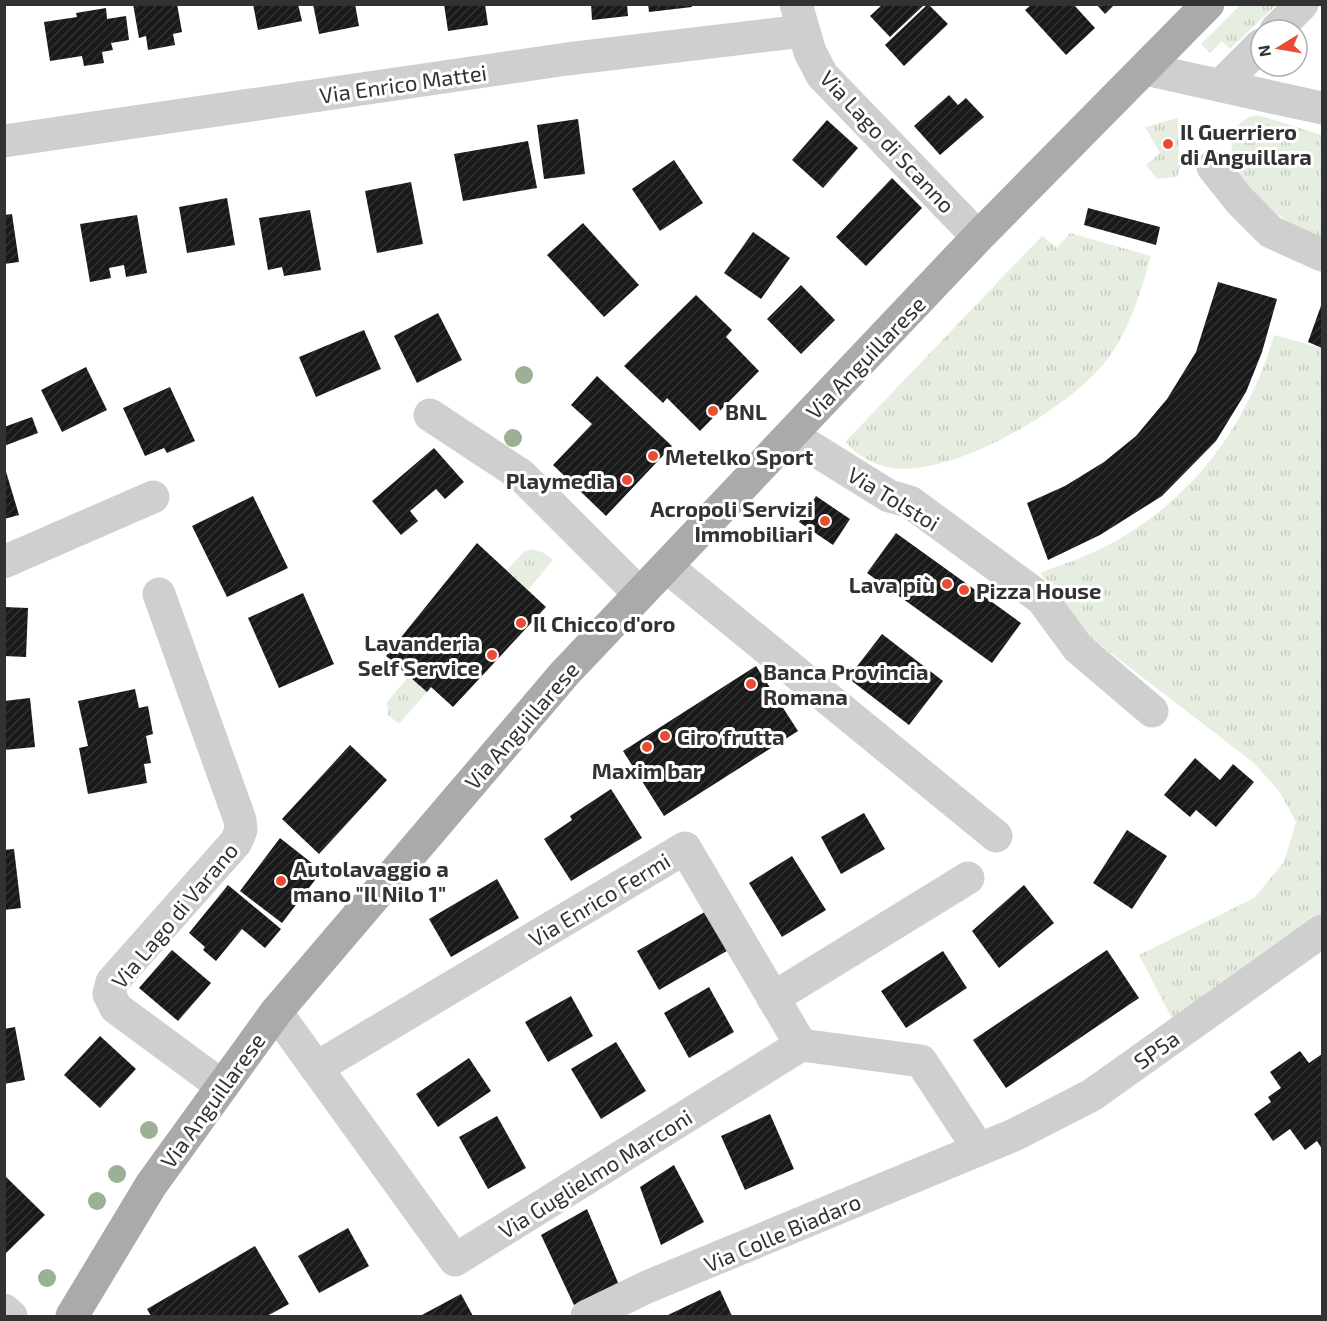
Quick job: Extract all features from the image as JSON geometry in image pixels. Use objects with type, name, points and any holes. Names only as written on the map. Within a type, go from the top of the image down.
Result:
[{"type":"main road","name":"Via Anguillarese","points":[[72,1317],[151,1185],[276,1012],[565,673],[978,237],[1208,4]]},
{"type":"street","points":[[1288,18],[1302,4]]},
{"type":"street","name":"Via Enrico Mattei","points":[[4,141],[567,59],[800,18]]},
{"type":"street","name":"Via Lago di Scanno","points":[[800,18],[822,75],[978,237]]},
{"type":"street","points":[[1221,85],[1249,57]]},
{"type":"street","points":[[1145,69],[1323,108]]},
{"type":"street","points":[[1213,167],[1240,201],[1271,232],[1323,255]]},
{"type":"street","points":[[430,415],[520,475],[639,593]]},
{"type":"street","name":"Via Tolstoi","points":[[791,435],[889,496],[910,502],[1042,599],[1078,648],[1152,711]]},
{"type":"street","points":[[4,562],[153,497]]},
{"type":"street","points":[[667,567],[996,836]]},
{"type":"street","name":"Via Lago di Varano","points":[[159,594],[240,820],[241,830],[236,842],[112,982],[109,994],[116,1008],[222,1086]]},
{"type":"street","name":"Via Enrico Fermi","points":[[316,1068],[685,848],[801,1045]]},
{"type":"street","points":[[773,998],[968,878]]},
{"type":"street","name":"SP5a","points":[[979,1149],[1014,1135],[1092,1095],[1323,931]]},
{"type":"street","name":"Via Guglielmo Marconi","points":[[276,1012],[455,1260],[801,1045]]},
{"type":"street","points":[[801,1045],[921,1060],[979,1149]]},
{"type":"street","name":"Via Colle Biadaro","points":[[608,1312],[979,1149]]},
{"type":"street","points":[[4,1310],[11,1317]]},
{"type":"green space","points":[[1241,4],[1276,5],[1262,18],[1249,18],[1249,31],[1230,49],[1222,41],[1210,53],[1201,44]]},
{"type":"green space","points":[[1258,115],[1322,135],[1322,244],[1261,200],[1247,186],[1237,170],[1232,154],[1234,132],[1242,121]]},
{"type":"green space","points":[[1178,118],[1179,159],[1182,160],[1177,177],[1157,179],[1146,165],[1160,153],[1145,127]]},
{"type":"green space","points":[[1070,233],[1151,256],[1126,329],[1101,367],[1083,385],[1034,421],[1004,438],[974,452],[944,462],[917,468],[892,468],[866,459],[845,442],[1042,236],[1057,248]]},
{"type":"green space","points":[[1274,335],[1322,348],[1322,916],[1175,1024],[1139,955],[1254,898],[1284,862],[1296,822],[1279,791],[1254,763],[1090,637],[1040,573],[1093,553],[1131,532],[1160,511],[1186,487],[1210,461],[1248,401],[1263,369]]},
{"type":"green space","points":[[532,549],[542,552],[553,560],[528,590],[507,570],[524,552]]},
{"type":"green space","points":[[409,676],[427,692],[399,724],[388,715],[387,702]]},
{"type":"building","points":[[133,4],[177,4],[182,32],[173,34],[175,45],[148,50],[146,36],[139,38]]},
{"type":"building","points":[[253,4],[298,4],[302,21],[258,30]]},
{"type":"building","points":[[313,4],[355,4],[359,26],[319,34]]},
{"type":"building","points":[[444,4],[485,4],[488,25],[448,31]]},
{"type":"building","points":[[591,4],[627,4],[628,16],[592,20]]},
{"type":"building","points":[[648,4],[691,4],[692,7],[649,12]]},
{"type":"building","points":[[883,4],[925,4],[890,37],[870,16]]},
{"type":"building","points":[[928,4],[948,24],[904,66],[885,45]]},
{"type":"building","points":[[1096,4],[1115,4],[1105,14]]},
{"type":"building","points":[[1031,5],[1074,5],[1095,28],[1066,55],[1025,10]]},
{"type":"building","points":[[106,8],[107,19],[126,16],[129,40],[111,43],[113,50],[102,52],[104,63],[84,66],[82,56],[50,61],[44,22],[77,17],[76,13]]},
{"type":"building","points":[[949,95],[958,105],[966,98],[984,117],[940,155],[914,126]]},
{"type":"building","points":[[578,119],[585,174],[544,179],[537,125]]},
{"type":"building","points":[[827,120],[858,148],[823,188],[792,160]]},
{"type":"building","points":[[528,141],[537,188],[463,201],[454,154]]},
{"type":"building","points":[[674,160],[703,203],[660,231],[632,189]]},
{"type":"building","points":[[892,178],[922,208],[866,266],[836,237]]},
{"type":"building","points":[[411,182],[423,244],[377,253],[365,191]]},
{"type":"building","points":[[227,198],[235,245],[187,253],[179,207]]},
{"type":"building","points":[[1088,208],[1160,227],[1156,245],[1084,225]]},
{"type":"building","points":[[310,210],[321,270],[284,276],[282,267],[268,270],[259,218]]},
{"type":"building","points":[[12,214],[19,262],[4,264],[4,215]]},
{"type":"building","points":[[137,215],[147,273],[126,277],[124,265],[109,268],[111,278],[90,282],[80,224]]},
{"type":"building","points":[[583,223],[639,285],[604,317],[547,255]]},
{"type":"building","points":[[753,232],[790,258],[761,299],[724,273]]},
{"type":"building","points":[[1218,282],[1277,299],[1262,352],[1246,392],[1216,441],[1162,496],[1100,535],[1048,560],[1027,503],[1065,486],[1104,462],[1136,436],[1167,399],[1196,352]]},
{"type":"building","points":[[801,285],[835,320],[801,354],[767,319]]},
{"type":"building","points":[[696,295],[732,330],[726,337],[759,371],[700,431],[667,398],[663,403],[624,366]]},
{"type":"building","points":[[1322,303],[1322,348],[1308,342]]},
{"type":"building","points":[[438,313],[462,360],[417,383],[394,336]]},
{"type":"building","points":[[364,330],[381,369],[316,397],[299,357]]},
{"type":"building","points":[[86,367],[107,410],[62,432],[41,390]]},
{"type":"building","points":[[597,376],[672,446],[606,516],[553,465],[592,424],[571,405]]},
{"type":"building","points":[[170,387],[195,441],[167,453],[164,448],[145,456],[123,408]]},
{"type":"building","points":[[32,417],[38,433],[4,446],[4,427]]},
{"type":"building","points":[[434,448],[464,482],[445,499],[436,489],[410,511],[418,521],[401,535],[372,501]]},
{"type":"building","points":[[4,465],[19,515],[4,519]]},
{"type":"building","points":[[253,496],[288,568],[227,597],[192,526]]},
{"type":"building","name":"Acropoli Servizi Immobiliari","points":[[816,496],[850,519],[833,545],[799,522]]},
{"type":"building","points":[[896,533],[1021,623],[992,663],[867,573]]},
{"type":"building","points":[[477,543],[546,607],[453,707],[431,687],[427,692],[386,656]]},
{"type":"building","points":[[303,593],[334,664],[279,688],[248,618]]},
{"type":"building","points":[[4,607],[28,608],[26,657],[4,656]]},
{"type":"building","points":[[882,634],[943,681],[909,725],[848,678]]},
{"type":"building","points":[[756,666],[798,731],[664,816],[623,751]]},
{"type":"building","points":[[135,689],[139,708],[148,706],[153,734],[146,736],[151,763],[144,764],[147,783],[88,794],[79,748],[88,746],[78,701]]},
{"type":"building","points":[[30,698],[35,747],[4,750],[4,701]]},
{"type":"building","points":[[350,745],[387,780],[319,854],[282,819]]},
{"type":"building","points":[[1195,758],[1220,780],[1233,764],[1254,782],[1216,827],[1196,810],[1190,817],[1164,795]]},
{"type":"building","points":[[611,789],[642,838],[571,881],[544,839],[572,820],[570,816]]},
{"type":"building","points":[[864,813],[885,849],[841,874],[821,837]]},
{"type":"building","points":[[1127,830],[1167,856],[1132,909],[1093,883]]},
{"type":"building","name":"Autolavaggio a mano \"Il Nilo 1\"","points":[[280,838],[322,871],[282,923],[240,891]]},
{"type":"building","points":[[14,849],[21,908],[4,910],[4,850]]},
{"type":"building","points":[[792,856],[826,910],[782,937],[749,883]]},
{"type":"building","points":[[497,879],[519,918],[451,957],[429,919]]},
{"type":"building","points":[[228,885],[281,929],[265,948],[242,929],[216,961],[189,933]]},
{"type":"building","points":[[1024,885],[1054,923],[999,968],[972,931]]},
{"type":"building","points":[[710,909],[732,948],[659,990],[637,951]]},
{"type":"building","points":[[172,950],[211,983],[178,1021],[139,988]]},
{"type":"building","points":[[1107,950],[1139,998],[1006,1088],[973,1040]]},
{"type":"building","points":[[943,951],[967,988],[906,1028],[881,991]]},
{"type":"building","points":[[709,987],[734,1032],[689,1058],[664,1013]]},
{"type":"building","points":[[571,996],[593,1036],[548,1062],[525,1022]]},
{"type":"building","points":[[15,1027],[25,1080],[4,1084],[4,1029]]},
{"type":"building","points":[[100,1036],[136,1069],[100,1108],[64,1075]]},
{"type":"building","points":[[616,1042],[646,1091],[601,1119],[571,1069]]},
{"type":"building","points":[[1300,1051],[1309,1063],[1322,1054],[1322,1149],[1317,1141],[1305,1150],[1290,1129],[1273,1141],[1254,1114],[1271,1102],[1268,1097],[1281,1088],[1270,1072]]},
{"type":"building","points":[[469,1058],[491,1091],[438,1127],[416,1094]]},
{"type":"building","points":[[770,1114],[794,1169],[745,1190],[721,1136]]},
{"type":"building","points":[[497,1116],[526,1168],[488,1189],[459,1137]]},
{"type":"building","points":[[674,1165],[704,1222],[661,1245],[640,1187]]},
{"type":"building","points":[[4,1175],[45,1215],[6,1253],[4,1252]]},
{"type":"building","points":[[587,1209],[619,1285],[574,1305],[541,1235]]},
{"type":"building","points":[[348,1228],[369,1266],[319,1293],[298,1256]]},
{"type":"building","points":[[255,1246],[289,1304],[267,1316],[151,1316],[147,1309]]},
{"type":"building","points":[[720,1290],[732,1316],[668,1315]]},
{"type":"building","points":[[461,1294],[473,1316],[420,1316]]},
{"type":"place","name":"Il Guerriero di Anguillara","points":[[1168,144]]},
{"type":"place","name":"BNL","points":[[713,411]]},
{"type":"place","name":"Metelko Sport","points":[[653,456]]},
{"type":"place","name":"Playmedia","points":[[627,480]]},
{"type":"place","name":"Acropoli Servizi Immobiliari","points":[[825,521]]},
{"type":"place","name":"Lava più","points":[[947,584]]},
{"type":"place","name":"Pizza House","points":[[964,590]]},
{"type":"place","name":"Il Chicco d'oro","points":[[521,623]]},
{"type":"place","name":"Lavanderia Self Service","points":[[492,655]]},
{"type":"place","name":"Banca Provincia Romana","points":[[751,684]]},
{"type":"place","name":"Ciro frutta","points":[[665,736]]},
{"type":"place","name":"Maxim bar","points":[[647,747]]},
{"type":"place","name":"Autolavaggio a mano \"Il Nilo 1\"","points":[[281,881]]}]
